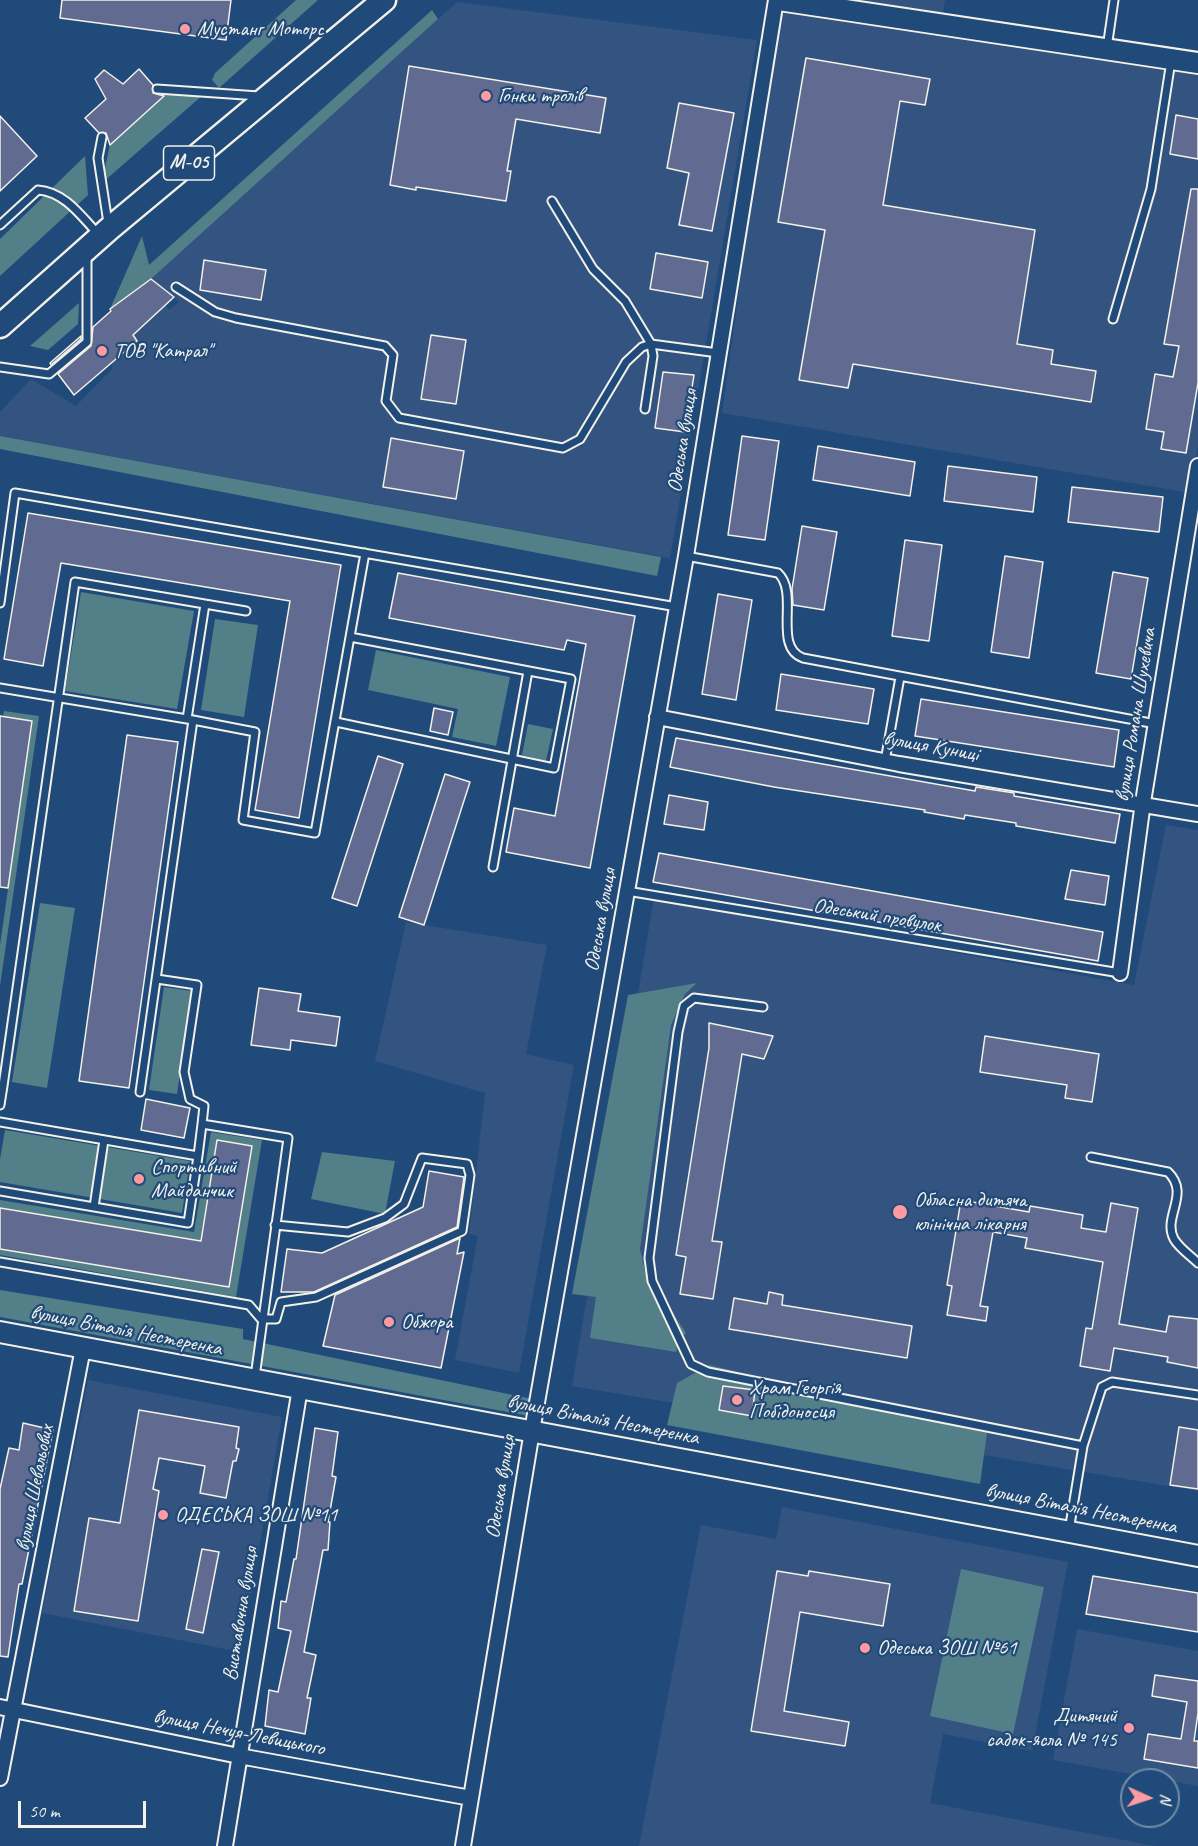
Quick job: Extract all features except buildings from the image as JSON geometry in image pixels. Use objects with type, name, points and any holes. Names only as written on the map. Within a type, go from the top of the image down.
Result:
[{"type":"main road","name":"М-05","points":[[0,326],[99,238],[384,0]]},
{"type":"main road","points":[[777,0],[1198,63]]},
{"type":"main road","name":"вулиця Віталія Нестеренка","points":[[0,1332],[1198,1556]]},
{"type":"street","name":"Одеська вулиця","points":[[463,1846],[532,1431],[677,608],[777,0]]},
{"type":"street","name":"вулиця Романа Шухевича","points":[[1120,973],[1155,724],[1198,466]]},
{"type":"street","name":"вулиця Куниці","points":[[657,717],[885,761],[1143,802],[1198,814]]},
{"type":"street","name":"вулиця Шевальових","points":[[0,1778],[7,1708],[83,1348]]},
{"type":"street","name":"Виставочна вулиця","points":[[225,1846],[300,1388]]},
{"type":"street","name":"вулиця Нечуя-Левицького","points":[[7,1708],[239,1756],[471,1798]]},
{"type":"lane","points":[[1107,49],[1114,0]]},
{"type":"lane","points":[[1113,319],[1151,189],[1171,59]]},
{"type":"lane","points":[[157,89],[270,96]]},
{"type":"lane","points":[[0,367],[49,374],[87,342],[99,238],[98,158],[102,137]]},
{"type":"lane","points":[[0,225],[38,190],[52,191],[62,197],[99,238]]},
{"type":"lane","points":[[552,201],[593,269],[625,301],[651,344],[653,356],[645,409]]},
{"type":"lane","points":[[176,287],[215,312],[236,318],[385,346],[393,355],[386,401],[399,418],[563,448],[580,439],[626,362],[642,347],[651,344],[718,353]]},
{"type":"lane","points":[[0,603],[15,493],[677,608]]},
{"type":"lane","points":[[0,688],[57,696],[255,732],[243,820],[315,833],[365,553]]},
{"type":"lane","points":[[686,555],[778,573],[786,586],[789,645],[797,656],[1155,724]]},
{"type":"lane","points":[[0,1105],[75,582],[246,611]]},
{"type":"lane","points":[[140,1092],[157,979],[205,604]]},
{"type":"lane","points":[[336,722],[554,768],[572,680],[350,638]]},
{"type":"lane","points":[[493,867],[528,671]]},
{"type":"lane","points":[[885,761],[900,677]]},
{"type":"lane","name":"Одеський провулок","points":[[627,891],[1120,973]]},
{"type":"lane","points":[[0,1191],[188,1223],[204,1106],[190,1099],[184,1072],[197,985],[157,979]]},
{"type":"lane","points":[[763,1007],[694,998],[684,1006],[678,1032],[649,1258],[652,1281],[691,1364],[708,1372],[1083,1446]]},
{"type":"lane","points":[[0,1122],[198,1156]]},
{"type":"lane","points":[[202,1124],[288,1137],[261,1319],[255,1380]]},
{"type":"lane","points":[[94,1207],[104,1140]]},
{"type":"lane","points":[[1091,1157],[1168,1172],[1176,1180],[1178,1188],[1171,1232],[1174,1240],[1198,1263]]},
{"type":"lane","points":[[0,1262],[249,1305],[261,1319],[276,1319],[281,1302],[316,1297],[462,1231],[471,1175],[467,1164],[422,1158],[404,1204],[385,1218],[348,1232],[275,1225]]},
{"type":"lane","points":[[1069,1531],[1083,1446],[1096,1400],[1102,1388],[1113,1382],[1198,1395]]},
{"type":"shaded area","points":[[818,0],[945,0],[942,19]]},
{"type":"shaded area","points":[[457,2],[757,40],[670,558],[0,436],[0,412],[31,379],[76,406],[112,369],[112,362],[137,341],[133,335],[165,305],[169,310],[179,302],[151,279]]},
{"type":"shaded area","points":[[779,4],[1198,66],[1198,446],[1190,493],[722,413]]},
{"type":"shaded area","name":"Обласна дитяча клінічна лікарня","points":[[1166,825],[1198,830],[1198,1491],[572,1386],[654,898],[1134,985]]},
{"type":"shaded area","points":[[406,922],[547,945],[526,1054],[574,1065],[519,1373],[455,1360],[478,1236],[469,1234],[485,1093],[375,1061]]},
{"type":"shaded area","name":"ОДЕСЬКА ЗОШ №11","points":[[88,1380],[282,1417],[241,1652],[42,1613]]},
{"type":"shaded area","name":"Одеська ЗОШ №61","points":[[782,1507],[1068,1562],[1032,1751],[943,1734],[930,1803],[1155,1846],[639,1846],[701,1525],[776,1539]]},
{"type":"shaded area","name":"Дитячий садок-ясла № 145","points":[[1077,1629],[1198,1651],[1198,1786],[1180,1783],[1180,1768],[1120,1768],[1120,1772],[1053,1760]]},
{"type":"green space","points":[[296,0],[318,0],[219,88],[212,80],[215,73]]},
{"type":"green space","points":[[432,10],[438,19],[151,279],[110,309],[142,236],[149,265]]},
{"type":"green space","points":[[204,94],[102,183],[113,129],[151,95]]},
{"type":"green space","points":[[85,156],[88,195],[0,276],[0,239]]},
{"type":"green space","points":[[79,303],[78,324],[48,350],[30,346]]},
{"type":"green space","points":[[0,436],[661,557],[657,576],[0,449]]},
{"type":"green space","points":[[81,592],[194,611],[177,709],[65,691]]},
{"type":"green space","points":[[215,619],[258,625],[244,717],[201,710]]},
{"type":"green space","points":[[376,650],[510,677],[496,746],[452,737],[458,709],[368,690]]},
{"type":"green space","points":[[4,711],[39,716],[0,986],[0,945],[32,721],[3,717]]},
{"type":"green space","points":[[528,724],[553,729],[546,761],[522,755]]},
{"type":"green space","points":[[40,903],[75,908],[47,1088],[12,1082]]},
{"type":"green space","points":[[697,983],[685,994],[671,1025],[640,1249],[645,1271],[686,1333],[679,1339],[676,1352],[590,1338],[596,1297],[572,1294],[628,995]]},
{"type":"green space","points":[[164,987],[192,991],[177,1094],[149,1090]]},
{"type":"green space","points":[[5,1130],[190,1161],[182,1213],[0,1182],[0,1159]]},
{"type":"green space","points":[[211,1132],[262,1140],[236,1297],[0,1255],[0,1249],[229,1286],[252,1146],[217,1140],[201,1241],[0,1208],[0,1200],[194,1232]]},
{"type":"green space","points":[[322,1152],[395,1161],[385,1214],[311,1199]]},
{"type":"green space","points":[[0,1290],[243,1329],[243,1339],[537,1400],[529,1416],[0,1317]]},
{"type":"green space","points":[[709,1365],[987,1433],[980,1484],[667,1425],[677,1383]]},
{"type":"green space","points":[[961,1569],[1044,1587],[1013,1734],[930,1716]]},
{"type":"place","name":"Мустанг Моторс","points":[[185,29]]},
{"type":"place","name":"Гонки тролів","points":[[486,96]]},
{"type":"place","name":"ТОВ \"Катрал\"","points":[[102,351]]},
{"type":"place","name":"Спортивний Майданчик","points":[[139,1179]]},
{"type":"place","name":"Обласна дитяча клінічна лікарня","points":[[900,1212]]},
{"type":"place","name":"Обжора","points":[[389,1322]]},
{"type":"place","name":"Храм Георгія Побідоносця","points":[[737,1400]]},
{"type":"place","name":"ОДЕСЬКА ЗОШ №11","points":[[163,1515]]},
{"type":"place","name":"Одеська ЗОШ №61","points":[[865,1648]]},
{"type":"place","name":"Дитячий садок-ясла № 145","points":[[1129,1728]]}]
